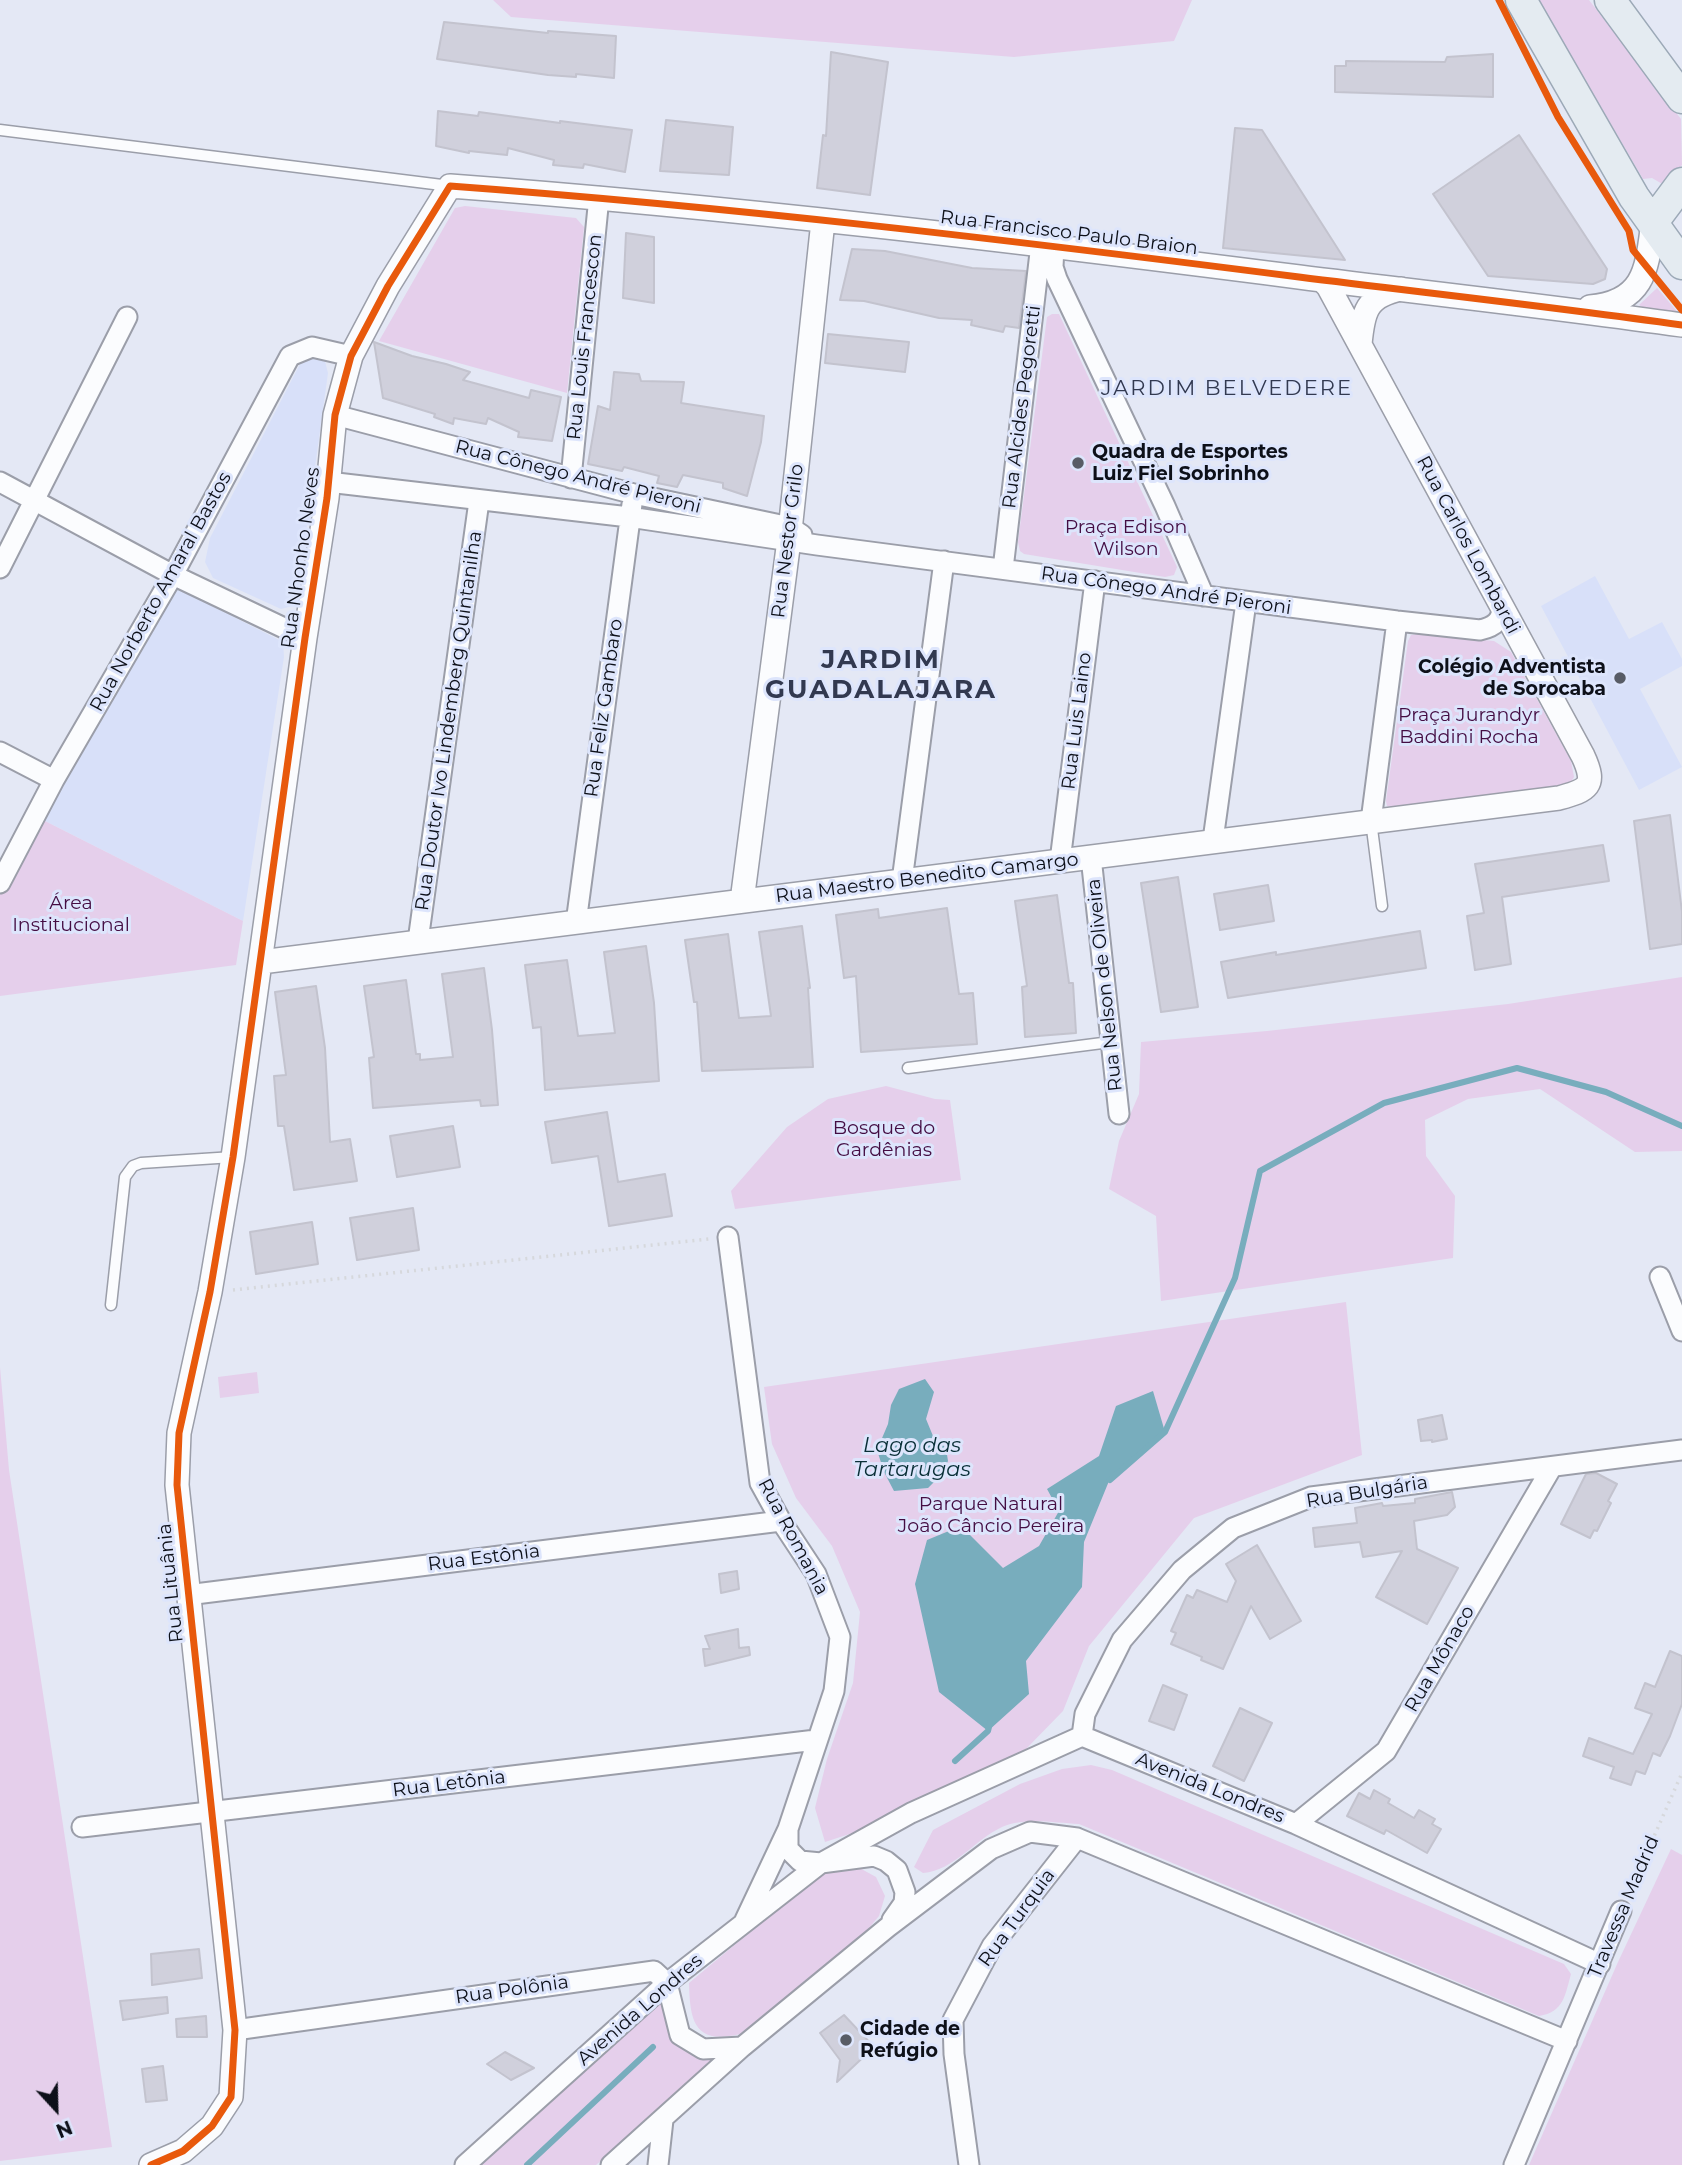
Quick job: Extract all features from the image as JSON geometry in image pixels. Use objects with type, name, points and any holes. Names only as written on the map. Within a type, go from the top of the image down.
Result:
[{"type":"main road","points":[[1521,0],[1634,197],[1682,264]]},
{"type":"main road","points":[[1613,2],[1681,94]]},
{"type":"main road","points":[[1653,222],[1682,183]]},
{"type":"street","name":"Rua Francisco Paulo Braion","points":[[450,186],[599,197],[1048,245],[1406,288],[1682,325]]},
{"type":"street","name":"Rua Nhonho Neves","points":[[261,962],[335,415],[351,356],[388,286],[450,186]]},
{"type":"street","name":"Rua Louis Francescon","points":[[571,478],[599,197]]},
{"type":"street","name":"Rua Nestor Grilo","points":[[741,901],[789,534],[823,221]]},
{"type":"street","name":"Rua Francisco Paulo Braion","points":[[1568,309],[1612,303],[1636,286],[1647,266],[1653,222]]},
{"type":"street","name":"Rua Alcides Pegoretti","points":[[1003,569],[1048,245]]},
{"type":"street","points":[[1048,245],[1057,279],[1165,506],[1204,596]]},
{"type":"street","name":"Rua Carlos Lombardi","points":[[1322,280],[1360,344],[1583,756],[1590,771],[1588,784]]},
{"type":"street","points":[[1360,344],[1363,320],[1376,297],[1406,288]]},
{"type":"street","points":[[0,568],[127,317]]},
{"type":"street","name":"Rua Norberto Amaral Bastos","points":[[0,883],[54,780],[173,575],[290,356],[312,347],[351,356]]},
{"type":"street","name":"Rua Cônego André Pieroni","points":[[335,415],[789,534],[817,545],[1480,630],[1496,623],[1502,615],[1502,607]]},
{"type":"street","points":[[0,482],[173,575],[305,638]]},
{"type":"street","name":"Rua Cônego André Pieroni","points":[[328,482],[789,534]]},
{"type":"street","name":"Rua Feliz Gambaro","points":[[576,923],[634,494]]},
{"type":"street","name":"Rua Doutor Ivo Lindemberg Quintanilha","points":[[418,941],[479,500]]},
{"type":"street","points":[[902,881],[944,561]]},
{"type":"street","name":"Rua Luis Laino","points":[[1060,861],[1094,581]]},
{"type":"street","points":[[1213,840],[1246,601]]},
{"type":"street","points":[[1371,821],[1397,621]]},
{"type":"street","points":[[0,752],[54,780]]},
{"type":"street","name":"Rua Maestro Benedito Camargo","points":[[261,962],[1559,798],[1582,792],[1588,784]]},
{"type":"street","name":"Rua Nelson de Oliveira","points":[[1091,857],[1119,1114]]},
{"type":"street","name":"Rua Lituânia","points":[[151,2165],[183,2151],[212,2126],[231,2097],[235,2030],[187,1595],[176,1468],[179,1433],[210,1292],[233,1157],[261,962]]},
{"type":"street","name":"Rua Romania","points":[[728,1237],[760,1483],[816,1574],[841,1637],[834,1691],[788,1829],[743,1924]]},
{"type":"street","points":[[1660,1277],[1682,1331]]},
{"type":"street","name":"Rua Bulgária","points":[[1082,1736],[1085,1714],[1122,1640],[1182,1570],[1233,1528],[1311,1497],[1682,1450]]},
{"type":"street","name":"Rua Mônaco","points":[[1296,1824],[1386,1751],[1552,1467]]},
{"type":"street","name":"Rua Estônia","points":[[187,1595],[781,1521]]},
{"type":"street","name":"Avenida Londres","points":[[465,2165],[667,1983],[821,1863],[911,1813],[1082,1736],[1296,1824],[1600,1964]]},
{"type":"street","name":"Rua Letônia","points":[[82,1827],[816,1740]]},
{"type":"street","points":[[788,1829],[788,1849],[800,1861],[821,1863],[874,1856],[897,1870],[905,1892],[904,1903],[888,1927]]},
{"type":"street","points":[[611,2165],[742,2047],[888,1927],[991,1849],[1030,1832],[1077,1838],[1567,2040]]},
{"type":"street","name":"Rua Turquia","points":[[969,2165],[954,2054],[953,2020],[992,1946],[1077,1838]]},
{"type":"street","name":"Travessa Madrid","points":[[1514,2165],[1621,1911]]},
{"type":"street","name":"Rua Polônia","points":[[235,2030],[637,1972],[654,1971],[667,1983]]},
{"type":"street","points":[[667,1983],[680,2035],[703,2049],[742,2047]]},
{"type":"street","points":[[658,2165],[663,2120]]},
{"type":"lane","points":[[0,130],[450,186]]},
{"type":"lane","points":[[1371,821],[1382,906]]},
{"type":"lane","points":[[908,1068],[1110,1042]]},
{"type":"lane","points":[[111,1305],[125,1177],[128,1171],[141,1163],[233,1157]]},
{"type":"path","points":[[210,1292],[728,1237]]},
{"type":"shaded area","points":[[308,357],[325,361],[328,373],[296,605],[281,609],[213,578],[205,562],[210,538],[300,364]]},
{"type":"shaded area","name":"Colégio Adventista de Sorocaba","points":[[1595,576],[1629,639],[1662,622],[1682,659],[1682,666],[1640,689],[1682,767],[1639,790],[1541,606]]},
{"type":"shaded area","points":[[179,589],[283,642],[284,657],[243,921],[41,819],[170,593]]},
{"type":"green space","points":[[493,0],[1192,0],[1174,41],[1014,57],[511,17]]},
{"type":"green space","points":[[1538,0],[1589,0],[1681,119],[1682,165],[1664,185],[1652,178],[1643,179]]},
{"type":"green space","points":[[465,206],[576,218],[584,227],[567,393],[379,341],[455,208]]},
{"type":"green space","points":[[1657,288],[1681,316],[1648,311],[1639,305]]},
{"type":"green space","name":"Praça Edison Wilson","points":[[1059,314],[1177,567],[1174,575],[1165,577],[1024,554],[1020,551],[1018,542],[1047,317]]},
{"type":"green space","name":"Praça Jurandyr Baddini Rocha","points":[[1411,635],[1494,641],[1511,652],[1571,761],[1574,777],[1568,787],[1394,808],[1387,806],[1408,641]]},
{"type":"green space","name":"Área Institucional","points":[[41,819],[243,921],[236,965],[0,996],[0,894]]},
{"type":"green space","points":[[1682,977],[1682,1151],[1635,1152],[1540,1089],[1468,1099],[1425,1120],[1426,1156],[1455,1196],[1453,1258],[1161,1301],[1156,1216],[1109,1189],[1119,1141],[1139,1094],[1141,1042],[1508,1004]]},
{"type":"green space","name":"Bosque do Gardênias","points":[[886,1086],[935,1099],[950,1100],[961,1180],[735,1209],[731,1191],[787,1127],[828,1099]]},
{"type":"green space","name":"Parque Natural João Câncio Pereira","points":[[1346,1302],[1362,1455],[1194,1518],[1089,1646],[1063,1711],[1026,1749],[868,1828],[825,1842],[815,1808],[827,1759],[853,1683],[860,1612],[832,1546],[796,1498],[772,1444],[764,1387]]},
{"type":"green space","points":[[0,1367],[9,1470],[112,2147],[0,2161]]},
{"type":"green space","points":[[257,1372],[259,1393],[220,1398],[218,1377]]},
{"type":"green space","points":[[1091,1765],[1112,1770],[1564,1964],[1571,1974],[1562,2001],[1554,2011],[1539,2016],[1079,1824],[1040,1821],[1011,1824],[992,1833],[955,1861],[934,1871],[923,1873],[914,1867],[933,1830],[1020,1784],[1062,1769]]},
{"type":"green space","points":[[1671,1849],[1682,1855],[1682,2165],[1529,2165],[1618,1962]]},
{"type":"green space","points":[[856,1866],[876,1877],[885,1896],[879,1916],[864,1934],[740,2034],[725,2037],[704,2033],[693,2019],[689,1983],[822,1872]]},
{"type":"green space","points":[[665,1988],[679,2037],[724,2055],[596,2165],[477,2165]]},
{"type":"water","name":"Lago das Tartarugas","points":[[925,1379],[934,1392],[926,1419],[933,1436],[946,1448],[948,1461],[942,1474],[928,1488],[894,1491],[877,1450],[899,1389]]},
{"type":"water","points":[[1153,1391],[1165,1432],[1109,1481],[1084,1542],[1082,1587],[1026,1661],[1029,1694],[988,1731],[939,1692],[915,1584],[927,1540],[961,1526],[1003,1568],[1039,1546],[1059,1511],[1047,1489],[1099,1456],[1116,1406]]},
{"type":"building","points":[[444,22],[548,33],[616,36],[614,78],[576,74],[576,77],[548,75],[437,59]]},
{"type":"building","points":[[831,52],[888,62],[870,195],[817,188],[823,135],[826,136]]},
{"type":"building","points":[[1493,54],[1493,97],[1335,92],[1335,66],[1346,66],[1346,61],[1445,62],[1447,57]]},
{"type":"building","points":[[438,111],[478,116],[479,112],[632,130],[625,172],[584,164],[583,168],[553,165],[554,160],[508,148],[507,155],[469,153],[436,146]]},
{"type":"building","points":[[666,120],[733,127],[729,175],[660,171]]},
{"type":"building","points":[[1235,128],[1262,130],[1345,260],[1223,248]]},
{"type":"building","points":[[1519,135],[1607,269],[1605,279],[1593,284],[1488,276],[1433,194]]},
{"type":"building","points":[[626,233],[654,237],[654,303],[623,298]]},
{"type":"building","points":[[852,249],[885,251],[972,268],[1026,271],[1019,328],[1005,326],[1003,332],[971,325],[972,320],[939,318],[864,301],[840,300]]},
{"type":"building","points":[[828,334],[909,342],[905,372],[825,363]]},
{"type":"building","points":[[374,342],[470,372],[463,380],[529,398],[531,390],[561,397],[552,441],[518,437],[519,432],[488,418],[486,424],[454,418],[453,424],[434,417],[435,414],[383,398]]},
{"type":"building","points":[[614,372],[639,374],[641,381],[684,382],[681,403],[764,416],[761,442],[747,496],[723,488],[723,483],[683,475],[677,487],[657,483],[659,476],[624,467],[622,471],[588,464],[598,406],[610,410]]},
{"type":"building","points":[[1670,815],[1682,912],[1682,944],[1650,949],[1634,821]]},
{"type":"building","points":[[1603,845],[1609,881],[1502,897],[1511,964],[1475,970],[1467,916],[1484,913],[1475,864]]},
{"type":"building","points":[[1178,877],[1198,1007],[1161,1012],[1141,883]]},
{"type":"building","points":[[1268,885],[1274,921],[1220,930],[1214,894]]},
{"type":"building","points":[[1057,895],[1069,983],[1073,983],[1076,1033],[1025,1037],[1022,987],[1027,986],[1015,901]]},
{"type":"building","points":[[947,908],[959,994],[973,993],[977,1044],[861,1052],[856,976],[844,978],[836,915],[878,909],[879,918]]},
{"type":"building","points":[[802,926],[810,988],[813,1067],[702,1071],[697,1002],[694,1002],[685,940],[728,934],[739,1018],[771,1016],[759,932]]},
{"type":"building","points":[[1420,931],[1426,968],[1228,998],[1221,962]]},
{"type":"building","points":[[646,946],[654,1003],[659,1081],[545,1090],[541,1027],[533,1028],[525,965],[567,960],[578,1036],[615,1033],[604,952]]},
{"type":"building","points":[[484,968],[498,1105],[481,1106],[480,1100],[373,1108],[369,1058],[374,1057],[364,986],[406,980],[416,1054],[420,1054],[420,1060],[453,1057],[442,974]]},
{"type":"building","points":[[316,986],[325,1048],[330,1142],[350,1139],[357,1181],[294,1190],[284,1126],[278,1126],[274,1076],[286,1075],[275,992]]},
{"type":"building","points":[[607,1112],[618,1182],[665,1174],[672,1216],[609,1226],[598,1156],[552,1163],[545,1122]]},
{"type":"building","points":[[453,1126],[460,1167],[397,1177],[390,1136]]},
{"type":"building","points":[[413,1208],[419,1250],[357,1260],[350,1218]]},
{"type":"building","points":[[312,1222],[318,1264],[256,1274],[250,1232]]},
{"type":"building","points":[[1442,1415],[1447,1439],[1421,1441],[1418,1420]]},
{"type":"building","points":[[1596,1473],[1617,1484],[1597,1531],[1594,1530],[1590,1538],[1561,1524],[1586,1474]]},
{"type":"building","points":[[1452,1492],[1455,1507],[1447,1515],[1414,1521],[1417,1549],[1458,1568],[1427,1624],[1376,1597],[1402,1551],[1363,1557],[1360,1542],[1315,1547],[1313,1528],[1357,1523],[1355,1508],[1382,1503],[1383,1506],[1415,1503],[1415,1499]]},
{"type":"building","points":[[1257,1545],[1301,1621],[1270,1639],[1251,1606],[1223,1669],[1171,1644],[1176,1633],[1171,1631],[1187,1595],[1193,1598],[1197,1590],[1227,1602],[1236,1581],[1226,1564]]},
{"type":"building","points":[[737,1571],[739,1589],[721,1593],[719,1574]]},
{"type":"building","points":[[738,1629],[739,1648],[749,1647],[750,1655],[705,1666],[703,1649],[710,1649],[705,1636]]},
{"type":"building","points":[[1670,1651],[1682,1656],[1682,1704],[1670,1736],[1660,1756],[1653,1753],[1645,1774],[1636,1771],[1631,1785],[1610,1778],[1614,1767],[1583,1756],[1589,1738],[1633,1754],[1652,1714],[1635,1708],[1645,1683],[1655,1687]]},
{"type":"building","points":[[1163,1685],[1187,1695],[1174,1730],[1149,1721]]},
{"type":"building","points":[[1240,1708],[1272,1723],[1244,1781],[1213,1766]]},
{"type":"building","points":[[1374,1790],[1390,1799],[1388,1803],[1414,1818],[1419,1810],[1435,1819],[1432,1824],[1441,1829],[1427,1853],[1386,1830],[1384,1834],[1347,1816],[1359,1793],[1370,1799]]},
{"type":"building","points":[[199,1949],[202,1978],[152,1985],[151,1954]]},
{"type":"building","points":[[167,1997],[168,2013],[123,2020],[120,2001]]},
{"type":"building","name":"Cidade de Refúgio","points":[[844,2015],[874,2047],[837,2082],[840,2060],[820,2033]]},
{"type":"building","points":[[206,2016],[207,2037],[177,2037],[176,2019]]},
{"type":"building","points":[[505,2052],[534,2068],[511,2080],[487,2064]]},
{"type":"building","points":[[163,2066],[167,2100],[146,2102],[142,2069]]},
{"type":"waterway","points":[[1110,1480],[1165,1432],[1235,1278],[1260,1171],[1384,1103],[1517,1068],[1606,1092],[1682,1126]]},
{"type":"waterway","points":[[955,1761],[988,1731],[990,1723]]},
{"type":"waterway","points":[[527,2165],[653,2047]]},
{"type":"cycle path","points":[[1499,0],[1558,117],[1629,231],[1633,250],[1682,310]]},
{"type":"cycle path","points":[[151,2165],[183,2151],[212,2126],[231,2097],[235,2030],[177,1485],[179,1433],[210,1292],[233,1157],[327,498],[335,415],[351,356],[388,286],[450,186],[875,226],[1682,325]]},
{"type":"place","name":"Quadra de Esportes Luiz Fiel Sobrinho","points":[[1078,463]]},
{"type":"place","name":"Colégio Adventista de Sorocaba","points":[[1620,678]]},
{"type":"place","name":"Cidade de Refúgio","points":[[846,2040]]},
{"type":"district","name":"JARDIM BELVEDERE","points":[[1227,389]]},
{"type":"district","name":"JARDIM GUADALAJARA","points":[[881,675]]}]
